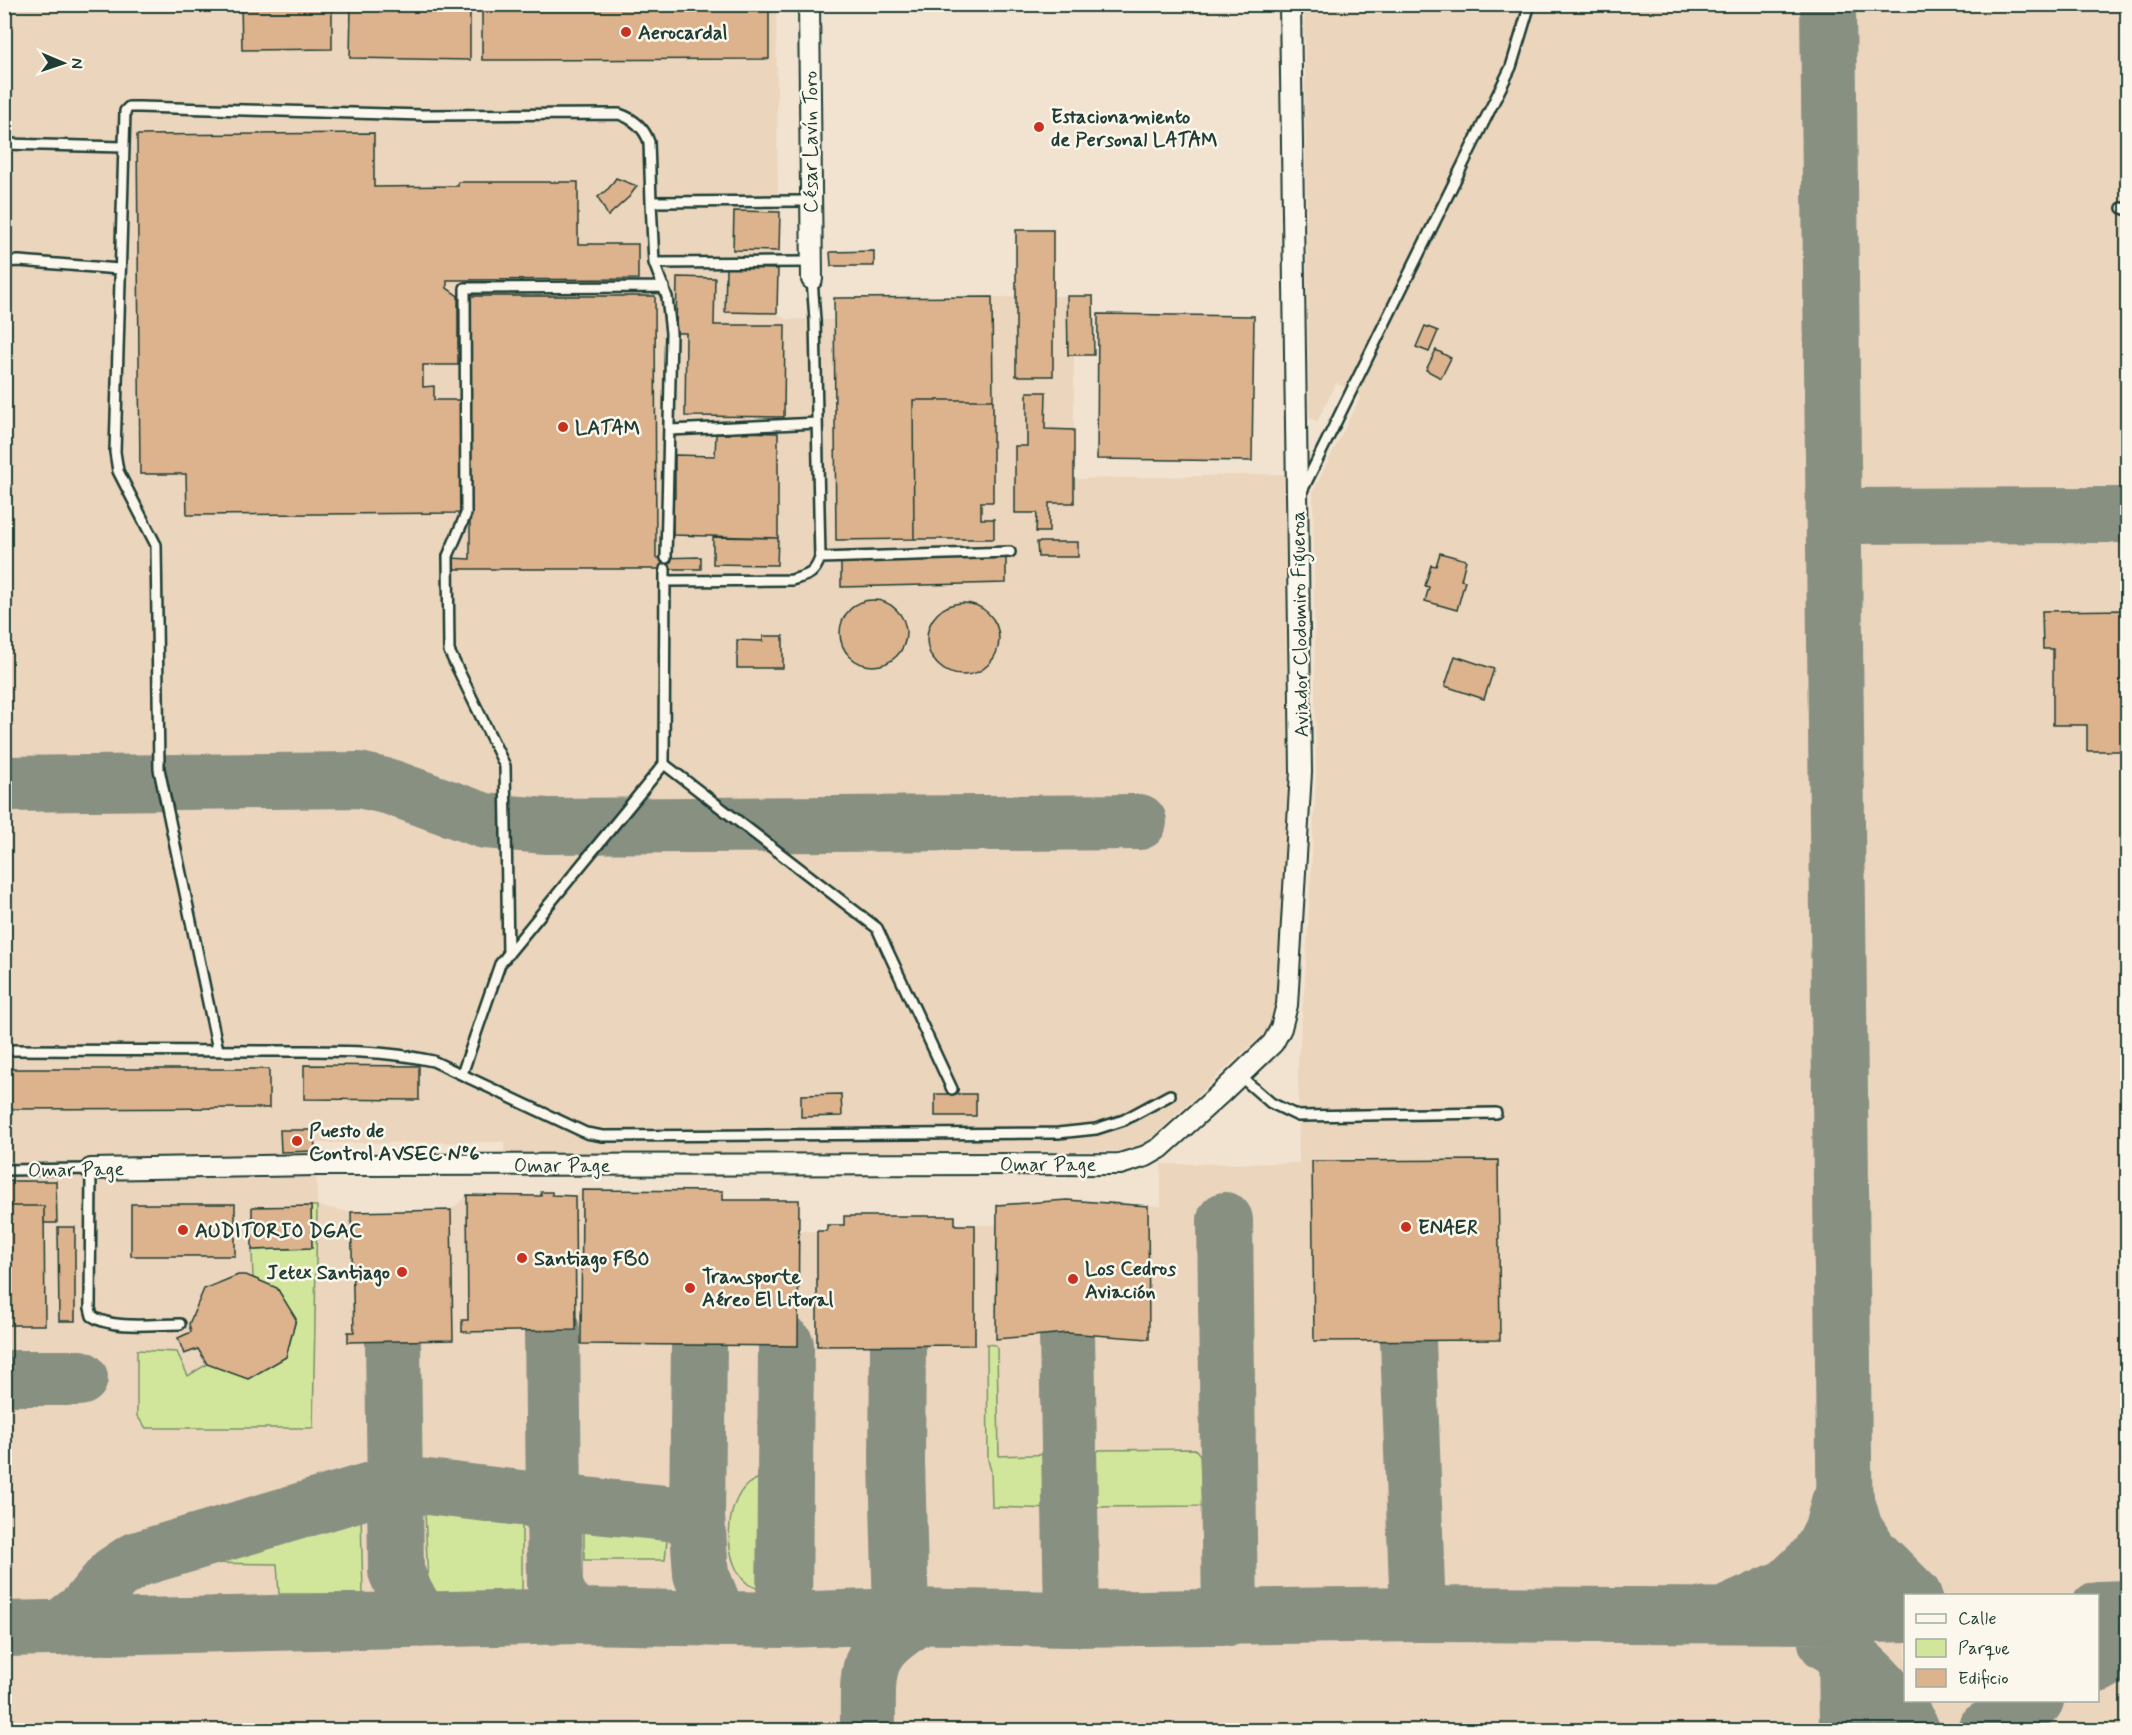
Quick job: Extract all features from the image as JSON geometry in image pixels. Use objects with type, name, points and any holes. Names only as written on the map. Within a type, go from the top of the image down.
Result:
[{"type":"street","name":"César Lavín Toro","points":[[809,4],[812,271]]},
{"type":"street","name":"Aviador Clodomiro Figueroa","points":[[1120,1164],[1146,1156],[1160,1148],[1239,1076],[1273,1043],[1281,1029],[1287,1005],[1301,772],[1290,4]]},
{"type":"street","name":"Omar Page","points":[[91,1169],[316,1165],[1120,1164]]},
{"type":"lane","points":[[1297,500],[1511,67],[1530,4]]},
{"type":"lane","points":[[218,1050],[159,769],[156,545],[118,471],[115,452],[125,111],[129,107],[423,115],[619,114],[630,117],[646,133],[649,142],[654,263],[667,297],[670,333],[666,558]]},
{"type":"lane","points":[[4,144],[123,147]]},
{"type":"lane","points":[[651,202],[811,201]]},
{"type":"lane","points":[[4,262],[19,261],[119,269]]},
{"type":"lane","points":[[654,263],[812,271],[815,320],[820,558],[816,569],[810,574],[792,580],[665,581]]},
{"type":"lane","points":[[508,955],[505,766],[449,651],[448,556],[466,514],[465,288],[664,287]]},
{"type":"lane","points":[[670,429],[817,423]]},
{"type":"lane","points":[[820,558],[1010,552]]},
{"type":"lane","points":[[462,1074],[500,964],[664,764],[665,569]]},
{"type":"lane","points":[[664,764],[877,928],[952,1089]]},
{"type":"lane","points":[[4,1050],[218,1050],[378,1053],[412,1056],[433,1061],[586,1132],[603,1136],[1058,1133],[1096,1129],[1124,1120],[1170,1095]]},
{"type":"lane","points":[[1239,1076],[1271,1103],[1299,1116],[1496,1113]]},
{"type":"lane","points":[[91,1169],[90,1308],[92,1316],[100,1322],[114,1324],[180,1324]]},
{"type":"lane","name":"Omar Page","points":[[4,1170],[91,1169]]},
{"type":"shaded area","points":[[5,5],[776,5],[780,212],[777,313],[785,319],[834,320],[834,298],[1015,297],[1016,230],[1053,230],[1054,296],[1093,296],[1094,355],[1074,355],[1074,479],[1284,474],[1289,821],[1278,998],[1275,1013],[1267,1030],[1154,1136],[1142,1144],[1119,1151],[504,1154],[504,1142],[316,1143],[317,1206],[351,1212],[451,1210],[467,1195],[541,1196],[541,1192],[552,1192],[552,1195],[575,1196],[582,1190],[723,1191],[723,1200],[799,1200],[799,1231],[826,1231],[827,1225],[844,1225],[844,1216],[955,1216],[956,1225],[997,1225],[997,1205],[1067,1200],[1161,1206],[1161,1164],[1299,1163],[1298,1062],[1316,779],[1313,491],[1361,396],[1336,383],[1317,422],[1309,417],[1304,5],[2127,5],[2127,1730],[5,1730]]},
{"type":"green space","points":[[311,1206],[317,1206],[313,1428],[146,1428],[137,1416],[137,1350],[177,1352],[188,1376],[207,1364],[248,1379],[286,1357],[296,1319],[277,1288],[253,1278],[252,1250],[312,1248]]},
{"type":"green space","points":[[987,1344],[995,1345],[997,1348],[999,1456],[1057,1454],[1056,1509],[992,1507],[991,1471],[988,1460]]},
{"type":"green space","points":[[1195,1449],[1200,1455],[1202,1506],[1094,1507],[1094,1456],[1099,1450]]},
{"type":"green space","points":[[761,1477],[761,1590],[748,1584],[740,1575],[730,1549],[729,1534],[734,1505],[740,1493],[748,1484]]},
{"type":"green space","points":[[425,1508],[522,1519],[522,1595],[433,1595],[428,1586]]},
{"type":"green space","points":[[361,1515],[363,1594],[279,1594],[277,1564],[199,1563],[199,1561]]},
{"type":"green space","points":[[584,1524],[668,1529],[665,1560],[584,1560]]},
{"type":"building","points":[[241,4],[332,4],[332,49],[242,50]]},
{"type":"building","points":[[351,4],[470,4],[470,60],[350,58]]},
{"type":"building","name":"Aerocardal","points":[[482,4],[769,4],[769,59],[482,60]]},
{"type":"building","points":[[374,133],[374,187],[458,186],[458,182],[578,182],[578,244],[638,244],[638,279],[447,280],[447,288],[458,296],[458,365],[423,365],[423,387],[434,386],[434,400],[463,400],[464,513],[187,515],[186,474],[140,474],[137,135]]},
{"type":"building","points":[[616,178],[637,186],[629,197],[608,216],[598,197]]},
{"type":"building","points":[[734,211],[780,212],[779,251],[733,250]]},
{"type":"building","points":[[1016,230],[1053,230],[1053,376],[1016,376]]},
{"type":"building","points":[[874,251],[874,266],[831,266],[830,252]]},
{"type":"building","points":[[726,268],[778,269],[777,313],[725,312]]},
{"type":"building","points":[[677,277],[715,278],[714,325],[785,325],[784,417],[685,416],[686,333],[676,333]]},
{"type":"building","name":"LATAM","points":[[470,296],[655,296],[656,558],[701,557],[701,569],[449,569],[449,558],[470,559]]},
{"type":"building","points":[[1067,296],[1093,296],[1094,355],[1068,355]]},
{"type":"building","points":[[992,297],[993,400],[913,400],[914,539],[836,540],[834,298]]},
{"type":"building","points":[[1098,314],[1254,316],[1252,461],[1097,459]]},
{"type":"building","points":[[1425,326],[1438,331],[1429,352],[1416,347]]},
{"type":"building","points":[[1436,350],[1451,358],[1441,378],[1426,370]]},
{"type":"building","points":[[1027,392],[1046,392],[1045,429],[1074,430],[1074,503],[1049,503],[1049,532],[1036,532],[1037,513],[1015,513],[1015,446],[1027,446]]},
{"type":"building","points":[[913,400],[993,400],[993,502],[981,502],[981,519],[994,519],[994,539],[914,539]]},
{"type":"building","points":[[729,432],[778,433],[778,538],[673,535],[675,455],[715,456],[716,434],[729,434]]},
{"type":"building","points":[[713,537],[778,538],[777,565],[713,564]]},
{"type":"building","points":[[1037,542],[1078,542],[1078,557],[1038,557]]},
{"type":"building","points":[[1440,553],[1466,560],[1461,580],[1465,581],[1457,610],[1425,601],[1429,587],[1425,586],[1431,565],[1436,566]]},
{"type":"building","points":[[1006,558],[1006,583],[841,587],[841,562]]},
{"type":"building","points":[[866,600],[880,600],[892,605],[901,614],[906,633],[904,646],[897,657],[880,666],[866,666],[854,661],[845,652],[840,640],[840,626],[845,614],[854,605]]},
{"type":"building","points":[[963,603],[983,609],[993,619],[999,639],[993,659],[983,669],[963,675],[943,669],[933,659],[927,639],[933,619],[943,609]]},
{"type":"building","points":[[2128,610],[2128,751],[2087,751],[2087,725],[2053,725],[2053,649],[2043,649],[2042,611]]},
{"type":"building","points":[[763,636],[783,636],[783,668],[737,668],[737,640],[763,641]]},
{"type":"building","points":[[1455,656],[1494,669],[1484,699],[1445,686]]},
{"type":"building","points":[[304,1065],[419,1066],[419,1100],[304,1099]]},
{"type":"building","points":[[4,1069],[269,1069],[269,1108],[4,1109]]},
{"type":"building","points":[[841,1094],[842,1116],[801,1117],[801,1095]]},
{"type":"building","points":[[935,1094],[976,1094],[976,1116],[935,1116]]},
{"type":"building","name":"Puesto de Control AVSEC Nº6","points":[[280,1130],[314,1130],[315,1151],[281,1152]]},
{"type":"building","name":"ENAER","points":[[1498,1160],[1500,1340],[1314,1341],[1312,1161]]},
{"type":"building","points":[[4,1181],[56,1181],[57,1223],[44,1223],[44,1206],[4,1206]]},
{"type":"building","name":"Transporte Aéreo El Litoral","points":[[582,1190],[723,1191],[723,1200],[799,1200],[798,1346],[581,1344]]},
{"type":"building","name":"Santiago FBO","points":[[541,1192],[575,1196],[576,1330],[462,1332],[462,1320],[468,1320],[467,1195],[541,1196]]},
{"type":"building","name":"Los Cedros Aviación","points":[[1067,1200],[1148,1206],[1149,1339],[1067,1333],[996,1339],[997,1205]]},
{"type":"building","name":"AUDITORIO DGAC","points":[[131,1204],[235,1204],[235,1256],[131,1256]]},
{"type":"building","points":[[4,1206],[44,1206],[45,1325],[4,1325]]},
{"type":"building","points":[[311,1206],[312,1248],[252,1250],[252,1207]]},
{"type":"building","name":"Jetex Santiago","points":[[451,1210],[453,1340],[348,1342],[348,1332],[354,1332],[351,1212]]},
{"type":"building","points":[[844,1216],[955,1216],[955,1225],[975,1225],[975,1345],[817,1346],[817,1231],[827,1231],[827,1225],[844,1225]]},
{"type":"building","points":[[58,1227],[75,1227],[75,1321],[59,1321]]},
{"type":"building","points":[[238,1275],[246,1275],[277,1288],[296,1319],[286,1357],[248,1379],[207,1364],[198,1349],[184,1354],[178,1338],[191,1332],[189,1324],[204,1289]]},
{"type":"taxiway","points":[[1828,4],[1847,1730]]},
{"type":"taxiway","points":[[1833,516],[2128,515]]},
{"type":"taxiway","points":[[4,784],[359,780],[390,787],[485,821],[547,826],[1139,822]]},
{"type":"taxiway","points":[[1225,1220],[1230,1618]]},
{"type":"taxiway","points":[[552,1330],[555,1586],[564,1604],[579,1616]]},
{"type":"taxiway","points":[[1067,1333],[1072,1619]]},
{"type":"taxiway","points":[[1408,1341],[1418,1614]]},
{"type":"taxiway","points":[[393,1342],[396,1571],[406,1595],[422,1620]]},
{"type":"taxiway","points":[[699,1345],[697,1516],[701,1574],[719,1619]]},
{"type":"taxiway","points":[[784,1620],[786,1345]]},
{"type":"taxiway","points":[[898,1345],[897,1461],[901,1616]]},
{"type":"taxiway","points":[[4,1378],[80,1378]]},
{"type":"taxiway","points":[[60,1628],[85,1609],[114,1574],[135,1560],[394,1483],[697,1516]]},
{"type":"taxiway","points":[[1846,1498],[1855,1529],[1871,1553],[1912,1594]]},
{"type":"taxiway","points":[[1730,1612],[1788,1586],[1818,1557],[1832,1529],[1839,1502]]},
{"type":"taxiway","points":[[2099,1609],[2128,1608]]},
{"type":"taxiway","points":[[4,1629],[579,1616],[784,1620],[901,1616],[1072,1619],[1418,1614],[1844,1616],[1904,1614]]},
{"type":"taxiway","points":[[868,1730],[868,1691],[872,1663],[878,1651],[888,1640],[921,1617]]},
{"type":"taxiway","points":[[1826,1642],[1853,1659],[1886,1691],[1912,1730]]},
{"type":"taxiway","points":[[2099,1664],[2128,1647]]},
{"type":"taxiway","points":[[1985,1730],[2033,1702]]},
{"type":"place","name":"Aerocardal","points":[[626,32]]},
{"type":"place","name":"Estacionamiento de Personal LATAM","points":[[1039,127]]},
{"type":"place","name":"LATAM","points":[[563,427]]},
{"type":"place","name":"Puesto de Control AVSEC Nº6","points":[[297,1141]]},
{"type":"place","name":"ENAER","points":[[1406,1227]]},
{"type":"place","name":"AUDITORIO DGAC","points":[[183,1230]]},
{"type":"place","name":"Santiago FBO","points":[[522,1258]]},
{"type":"place","name":"Jetex Santiago","points":[[402,1272]]},
{"type":"place","name":"Los Cedros Aviación","points":[[1073,1279]]},
{"type":"place","name":"Transporte Aéreo El Litoral","points":[[690,1288]]}]
